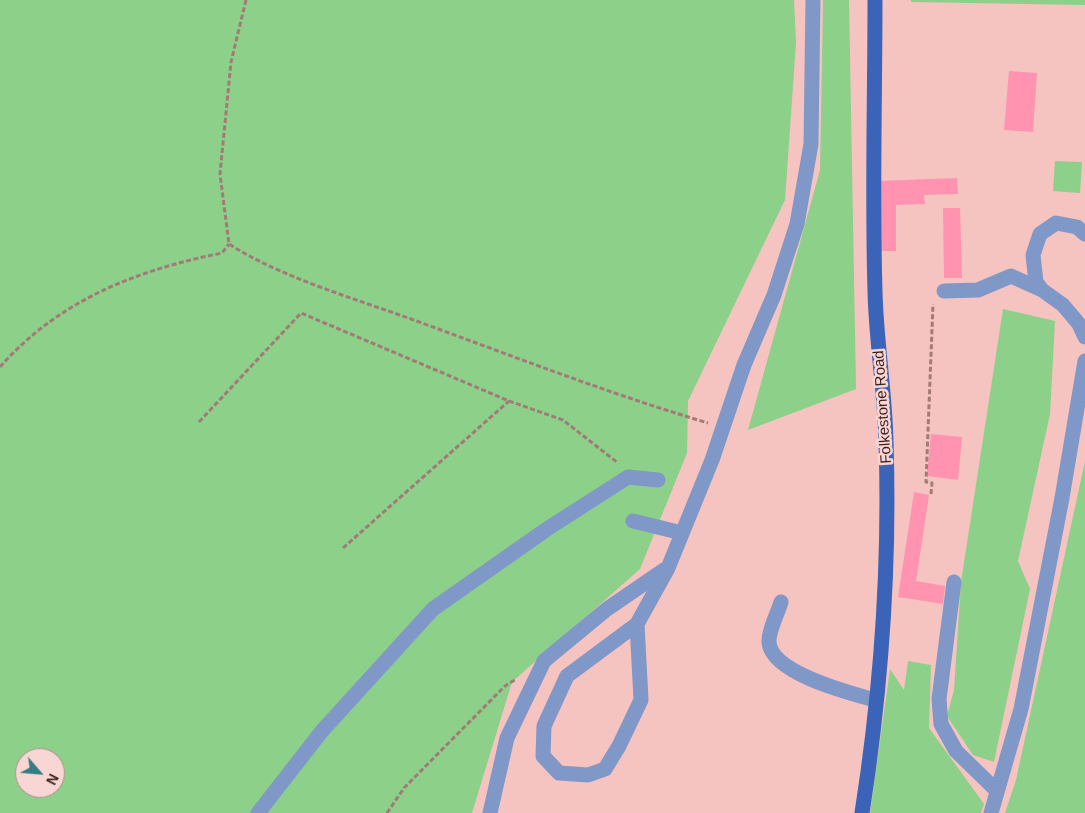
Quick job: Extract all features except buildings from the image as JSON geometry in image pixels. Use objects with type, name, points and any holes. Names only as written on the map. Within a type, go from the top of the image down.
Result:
[{"type":"main road","name":"Folkestone Road","points":[[862,813],[872,749],[888,523],[886,439],[875,284],[873,185],[875,0]]},
{"type":"lane","points":[[638,624],[641,700],[619,746],[605,769],[588,775],[559,773],[544,756],[544,726],[567,676],[638,624],[668,568],[712,460],[744,365],[774,295],[797,224],[811,144],[813,0]]},
{"type":"lane","points":[[1042,290],[1036,282],[1033,255],[1040,234],[1056,223],[1077,226],[1085,234]]},
{"type":"lane","points":[[938,296],[978,290],[1011,276],[1042,290],[1063,305],[1078,324],[1085,337]]},
{"type":"lane","points":[[991,813],[1020,709],[1062,498],[1085,361]]},
{"type":"lane","points":[[258,813],[322,731],[432,609],[547,529],[628,476],[658,480]]},
{"type":"lane","points":[[633,521],[682,533]]},
{"type":"lane","points":[[490,813],[507,738],[544,661],[607,609],[668,568]]},
{"type":"lane","points":[[954,582],[939,698],[941,724],[956,751],[997,791]]},
{"type":"lane","points":[[781,602],[769,641],[772,653],[787,665],[823,684],[875,700]]},
{"type":"path","points":[[0,367],[44,326],[88,297],[127,278],[182,261],[222,253],[229,244],[220,174],[232,62],[246,0]]},
{"type":"path","points":[[229,244],[254,260],[401,316],[626,398],[723,427]]},
{"type":"path","points":[[931,494],[932,483],[926,482],[938,296]]},
{"type":"path","points":[[199,422],[301,313],[509,401],[563,420],[620,464],[628,476]]},
{"type":"path","points":[[343,548],[509,401]]},
{"type":"path","points":[[387,813],[404,788],[505,686],[520,677]]},
{"type":"green space","points":[[0,0],[794,0],[796,43],[785,200],[688,401],[687,453],[640,569],[512,682],[472,813],[0,813]]},
{"type":"green space","points":[[823,0],[849,0],[856,389],[748,430],[820,170]]},
{"type":"green space","points":[[911,0],[1085,0],[1085,5],[911,2]]},
{"type":"green space","points":[[1055,161],[1082,162],[1080,193],[1053,191]]},
{"type":"green space","points":[[1003,309],[1055,321],[1050,414],[1018,561],[1030,589],[994,762],[973,755],[947,716],[954,690],[961,582]]},
{"type":"green space","points":[[1085,461],[1085,813],[1005,813],[1016,780]]},
{"type":"green space","points":[[908,661],[931,665],[929,728],[984,804],[981,813],[870,813],[890,669],[904,690]]}]
